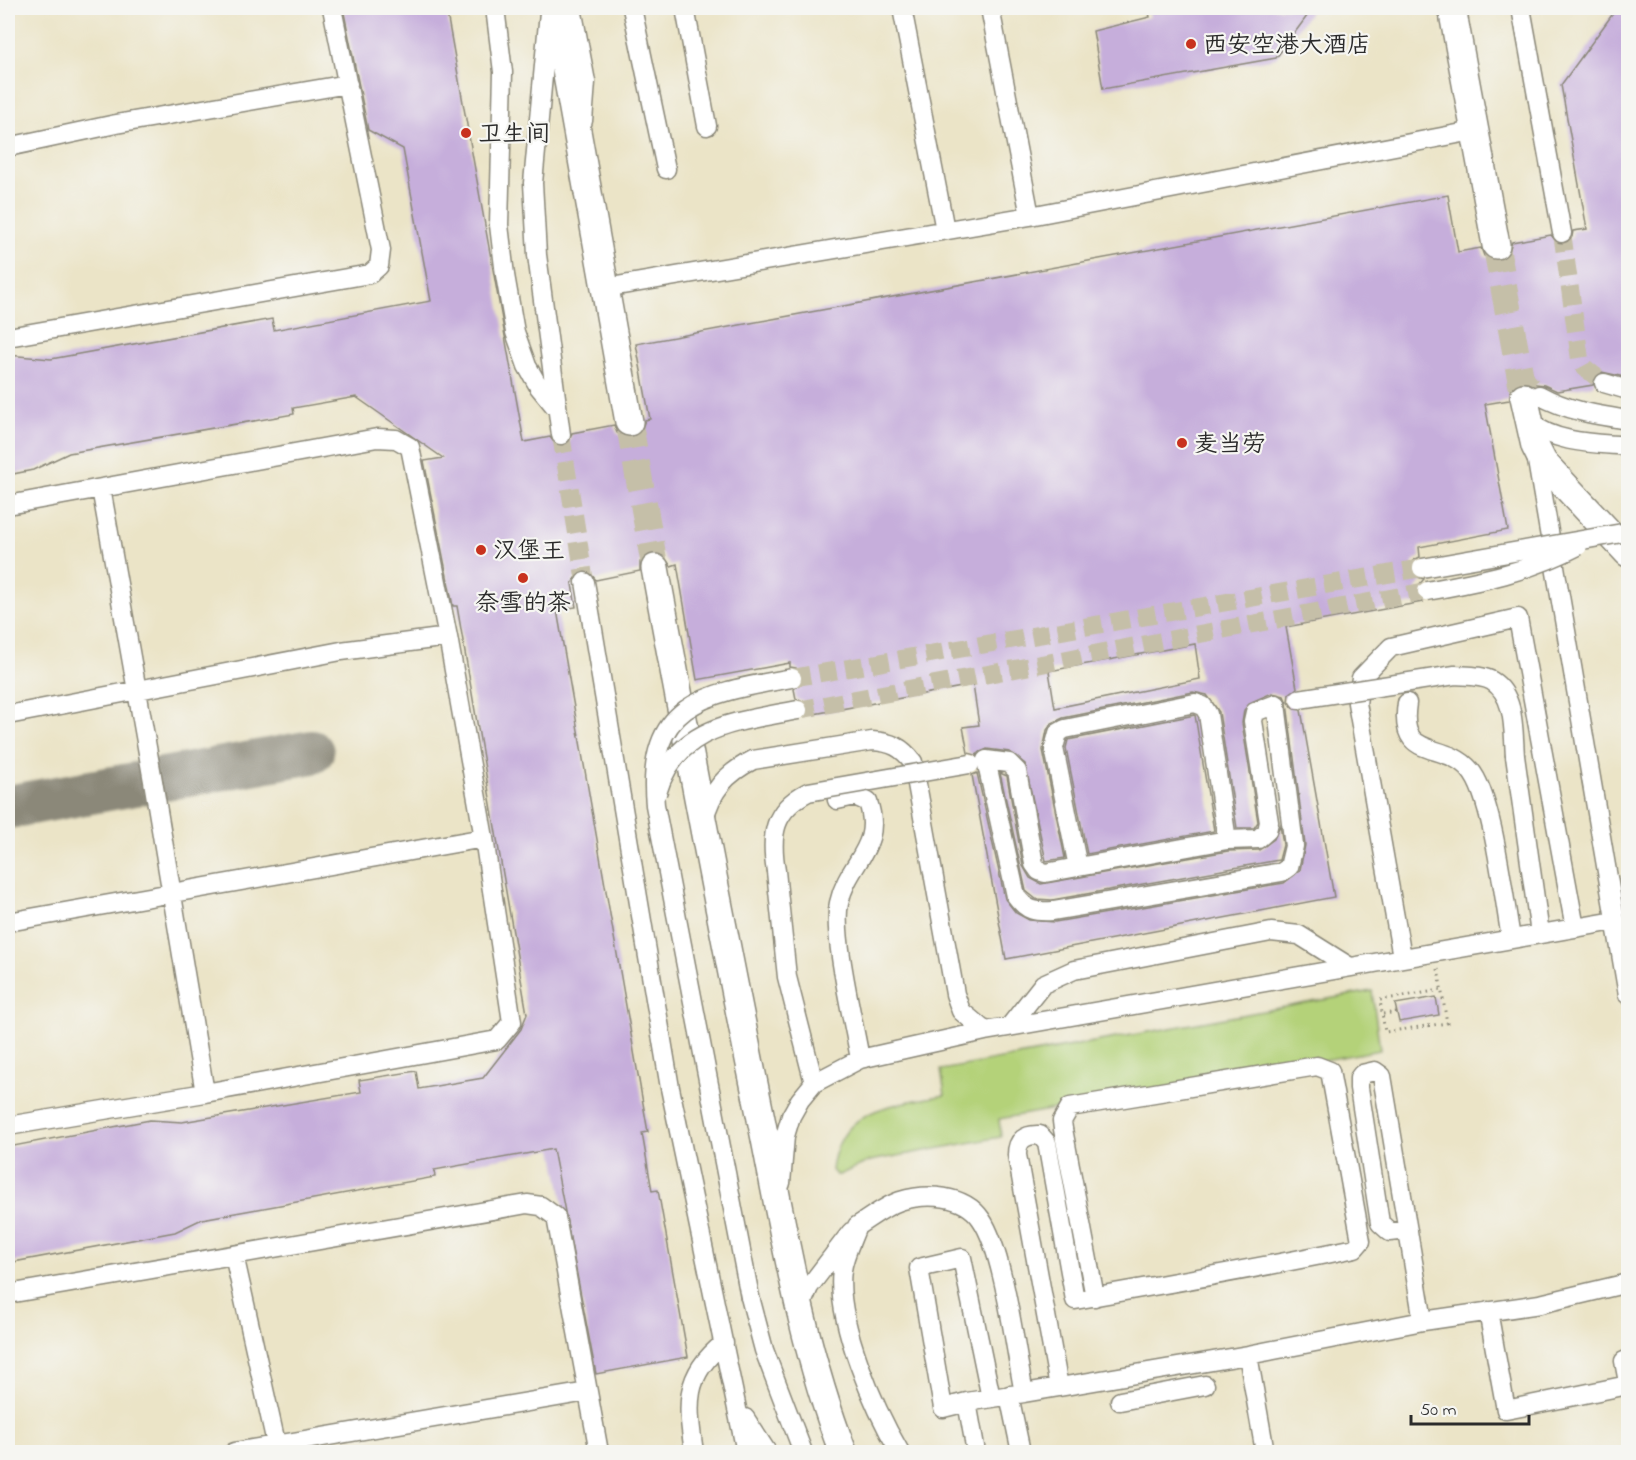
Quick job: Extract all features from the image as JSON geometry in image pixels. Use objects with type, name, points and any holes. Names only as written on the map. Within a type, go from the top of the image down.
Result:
[{"type":"highway","points":[[555,8],[629,422]]},
{"type":"highway","points":[[1452,8],[1473,131],[1496,245]]},
{"type":"highway","points":[[1532,415],[1554,476],[1629,553]]},
{"type":"highway","points":[[654,568],[703,831],[800,1309],[827,1411],[843,1452]]},
{"type":"street","points":[[8,337],[370,273],[379,266],[381,249],[332,8]]},
{"type":"street","points":[[495,8],[503,72],[499,225],[505,275],[514,332],[527,366],[539,387],[557,409]]},
{"type":"street","points":[[549,8],[533,183],[537,255],[561,435]]},
{"type":"street","points":[[572,8],[586,82],[581,154]]},
{"type":"street","points":[[632,8],[666,169]]},
{"type":"street","points":[[685,8],[707,126]]},
{"type":"street","points":[[902,8],[945,230]]},
{"type":"street","points":[[990,8],[1030,216]]},
{"type":"street","points":[[1521,8],[1562,233]]},
{"type":"street","points":[[8,147],[116,124],[348,84]]},
{"type":"street","points":[[605,288],[1030,216],[1473,131]]},
{"type":"street","points":[[1604,383],[1629,390]]},
{"type":"street","points":[[1532,415],[1559,406],[1583,413],[1625,419]]},
{"type":"street","points":[[1532,415],[1548,434],[1561,439],[1629,446]]},
{"type":"street","points":[[1532,415],[1629,995]]},
{"type":"street","points":[[8,505],[377,438],[396,439],[410,447],[448,637],[513,1016],[506,1032],[497,1040],[8,1126]]},
{"type":"street","points":[[101,488],[205,1093]]},
{"type":"street","points":[[1422,568],[1629,532]]},
{"type":"street","points":[[1426,591],[1522,571],[1545,563],[1593,538]]},
{"type":"street","points":[[585,582],[670,1089],[746,1452]]},
{"type":"street","points":[[1402,957],[1357,703],[1361,678],[1391,647],[1518,618],[1575,928]]},
{"type":"street","points":[[8,715],[342,651],[448,637]]},
{"type":"street","points":[[1299,699],[1455,675],[1475,676],[1492,681],[1504,695],[1512,714],[1515,756],[1540,934]]},
{"type":"street","points":[[792,678],[713,694],[696,702],[682,712],[659,744],[654,764],[655,805],[750,1297],[764,1350],[803,1452]]},
{"type":"street","points":[[1078,867],[1054,748],[1058,733],[1065,729],[1195,703],[1203,706],[1208,714],[1227,840]]},
{"type":"street","points":[[1407,703],[1404,724],[1410,737],[1422,746],[1438,751],[1469,769],[1484,792],[1511,938]]},
{"type":"street","points":[[814,1083],[787,977],[773,832],[791,801],[808,792],[978,762],[1009,763],[1017,771],[1034,864],[1039,871],[1045,873],[1227,840],[1258,839],[1267,831],[1269,822],[1253,721],[1255,712],[1276,704],[1294,846],[1289,867],[1282,873],[1270,876],[1034,912],[1024,906],[1016,896],[978,762]]},
{"type":"street","points":[[655,805],[662,778],[671,763],[696,738],[726,724],[798,710]]},
{"type":"street","points":[[703,831],[707,810],[721,783],[736,768],[753,760],[873,741],[887,742],[904,750],[913,762],[955,994],[961,1011],[985,1031]]},
{"type":"street","points":[[837,800],[855,796],[868,802],[874,817],[874,833],[845,883],[838,906],[841,947],[860,1059]]},
{"type":"street","points":[[8,922],[484,838]]},
{"type":"street","points":[[780,1212],[785,1136],[791,1116],[814,1083],[860,1059],[985,1031],[1615,921]]},
{"type":"street","points":[[1009,1027],[1043,984],[1074,970],[1271,932],[1299,935],[1350,967]]},
{"type":"street","points":[[1046,1308],[1075,1300],[1095,1297],[1359,1246],[1361,1241],[1330,1071],[1317,1066],[1070,1107],[1065,1112],[1063,1129],[1095,1297]]},
{"type":"street","points":[[1408,1230],[1389,1232],[1380,1223],[1359,1088],[1359,1078],[1362,1074],[1375,1071],[1382,1076],[1408,1230],[1423,1321]]},
{"type":"street","points":[[1059,1386],[1017,1155],[1019,1142],[1023,1137],[1040,1136],[1047,1143],[1075,1300]]},
{"type":"street","points":[[800,1309],[809,1287],[856,1226],[897,1202],[935,1195],[958,1201],[980,1217],[995,1248],[1016,1394],[1021,1452]]},
{"type":"street","points":[[8,1294],[527,1204],[541,1206],[556,1217],[599,1452]]},
{"type":"street","points":[[856,1226],[842,1270],[846,1319],[866,1385],[882,1423],[900,1452]]},
{"type":"street","points":[[234,1255],[277,1449]]},
{"type":"street","points":[[991,1398],[962,1258],[919,1268],[943,1408],[1059,1386],[1248,1355],[1423,1321],[1540,1304],[1629,1283]]},
{"type":"street","points":[[1488,1311],[1506,1410],[1629,1383],[1624,1361],[1629,1360]]},
{"type":"street","points":[[694,1452],[689,1398],[698,1370],[706,1356],[724,1342]]},
{"type":"street","points":[[1248,1355],[1265,1452]]},
{"type":"street","points":[[1120,1401],[1204,1385]]},
{"type":"street","points":[[234,1452],[277,1449],[587,1392]]},
{"type":"street","points":[[737,1402],[767,1452]]},
{"type":"street","points":[[967,1402],[976,1452]]},
{"type":"path","points":[[1438,969],[1447,1023],[1385,1032],[1380,1000],[1441,990]]},
{"type":"path","points":[[1383,1014],[1397,1012]]},
{"type":"green space","points":[[1372,991],[1380,1050],[999,1119],[1001,1137],[870,1161],[839,1175],[832,1170],[837,1149],[845,1133],[857,1121],[889,1106],[945,1095],[941,1070]]},
{"type":"building","points":[[343,8],[446,8],[524,442],[550,437],[556,445],[562,446],[568,444],[572,433],[614,425],[617,433],[624,437],[640,434],[645,420],[650,419],[636,344],[1448,195],[1458,252],[1481,248],[1484,256],[1498,261],[1507,257],[1512,242],[1551,235],[1558,243],[1565,244],[1572,237],[1573,231],[1587,229],[1561,85],[1617,8],[1629,8],[1629,378],[1602,372],[1596,375],[1593,385],[1557,391],[1544,385],[1521,382],[1513,386],[1509,400],[1485,404],[1508,530],[1419,547],[1420,557],[1414,560],[1411,569],[1414,576],[1424,579],[1416,592],[1423,602],[1286,627],[1297,688],[1289,694],[1288,701],[1294,709],[1301,710],[1334,897],[1006,959],[972,775],[977,773],[1005,899],[1016,913],[1029,920],[1055,922],[1284,883],[1300,870],[1305,845],[1287,703],[1284,696],[1272,693],[1251,702],[1244,710],[1242,723],[1258,822],[1254,828],[1237,828],[1219,712],[1207,695],[1193,692],[1063,718],[1052,723],[1047,730],[1043,750],[1065,858],[1046,861],[1025,764],[1010,752],[987,749],[976,755],[968,753],[963,727],[979,725],[973,685],[808,715],[807,703],[796,699],[794,689],[802,682],[803,675],[796,668],[790,667],[790,663],[697,680],[677,564],[671,566],[661,553],[653,552],[645,556],[640,562],[640,571],[596,580],[589,572],[584,571],[575,578],[572,584],[576,607],[557,610],[648,1132],[642,1133],[652,1191],[658,1190],[688,1357],[596,1374],[553,1149],[434,1170],[435,1177],[202,1219],[175,1232],[8,1263],[8,1147],[150,1120],[182,1122],[361,1092],[359,1080],[416,1071],[419,1089],[483,1078],[521,1029],[527,1014],[457,606],[453,606],[424,461],[443,458],[356,397],[293,408],[294,414],[69,453],[33,470],[8,475],[8,355],[51,359],[272,319],[274,330],[431,301],[403,149],[368,130]],"holes":[[[1195,644],[1200,679],[1055,708],[1049,671]]]},
{"type":"building","name":"西安空港大酒店","points":[[1148,8],[1313,8],[1276,58],[1103,89],[1093,31],[1150,17]]},
{"type":"building","points":[[1195,715],[1214,831],[1087,854],[1066,748],[1068,740]]},
{"type":"building","points":[[1000,773],[1007,776],[1023,866],[1030,878],[1041,884],[1228,851],[1259,850],[1274,839],[1280,825],[1283,845],[1279,860],[1052,900],[1036,899],[1026,891]]},
{"type":"building","points":[[1436,997],[1439,1015],[1399,1022],[1395,1004]]},
{"type":"taxiway","points":[[8,807],[312,752]]},
{"type":"tunnel","points":[[1562,233],[1580,359],[1585,368],[1604,383]]},
{"type":"tunnel","points":[[1496,245],[1524,397]]},
{"type":"tunnel","points":[[1520,372],[1539,395]]},
{"type":"tunnel","points":[[629,422],[655,568]]},
{"type":"tunnel","points":[[561,435],[585,582]]},
{"type":"tunnel","points":[[792,678],[1422,568]]},
{"type":"tunnel","points":[[798,710],[1427,591]]},
{"type":"place","name":"西安空港大酒店","points":[[1191,44]]},
{"type":"place","name":"卫生间","points":[[466,133]]},
{"type":"place","name":"麦当劳","points":[[1182,443]]},
{"type":"place","name":"汉堡王","points":[[481,550]]},
{"type":"place","name":"奈雪的茶","points":[[523,578]]}]
